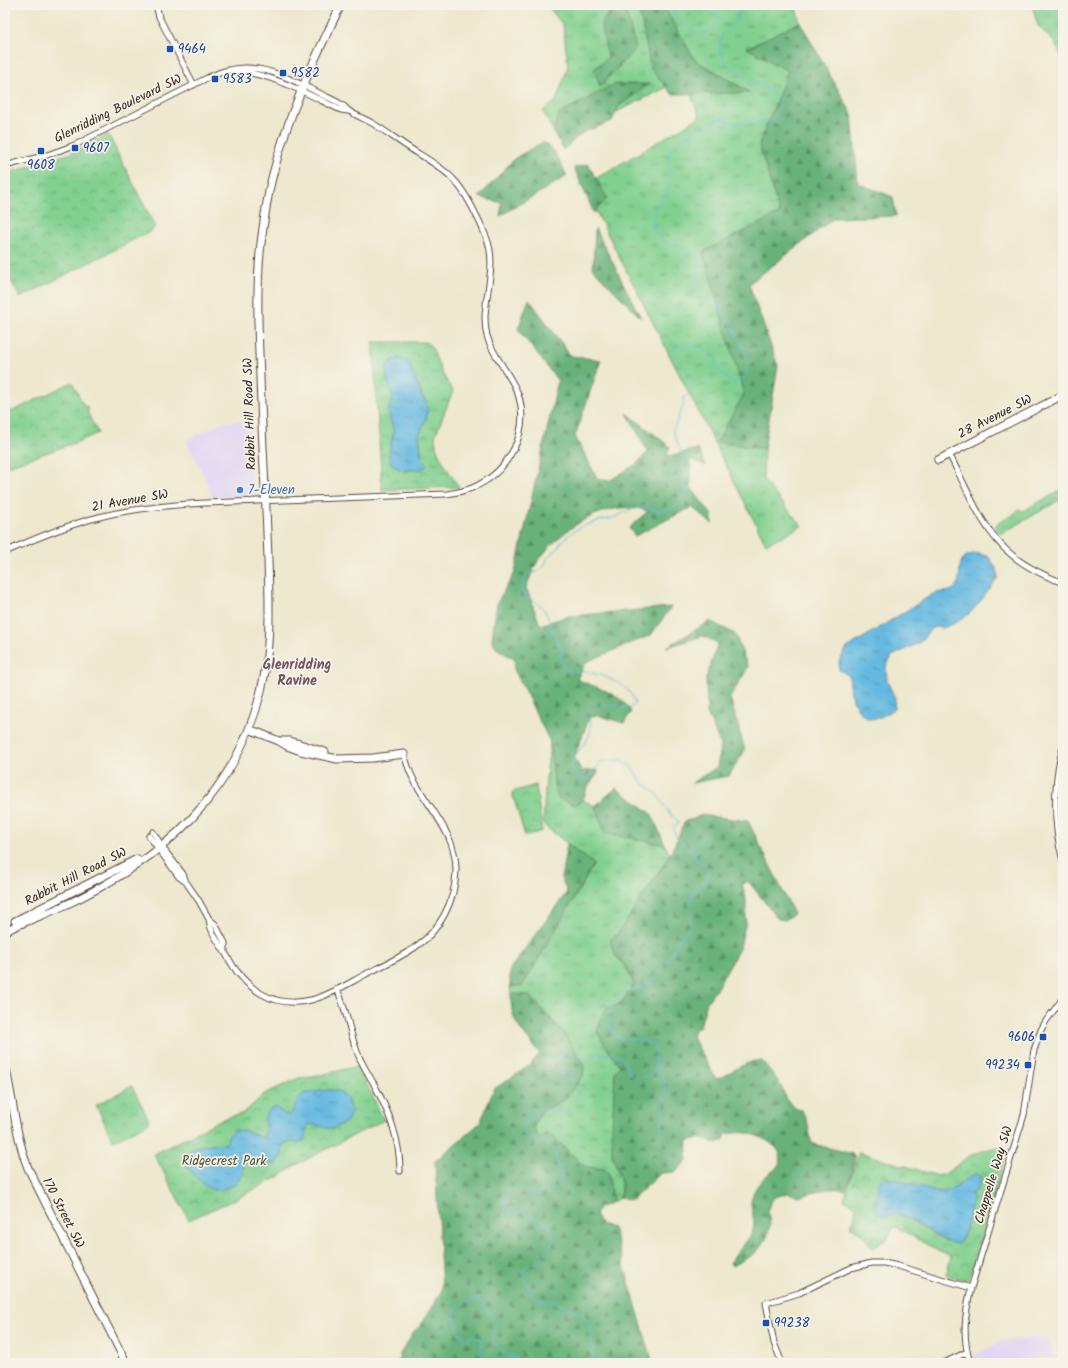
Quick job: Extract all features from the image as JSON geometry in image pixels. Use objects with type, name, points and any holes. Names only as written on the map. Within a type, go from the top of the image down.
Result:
[{"type":"main road","name":"Rabbit Hill Road SW","points":[[5,927],[21,923],[68,904],[109,882],[160,847],[191,819],[209,798],[231,766],[249,729],[264,676],[268,631],[266,501],[257,295],[261,243],[273,174],[288,126],[302,89],[341,5]]},
{"type":"main road","name":"28 Avenue SW","points":[[938,460],[1063,395]]},
{"type":"main road","points":[[249,729],[279,741],[287,746],[314,755],[338,759],[373,758],[404,754]]},
{"type":"main road","name":"Rabbit Hill Road SW","points":[[5,927],[160,847]]},
{"type":"main road","points":[[68,904],[68,899],[103,880],[111,872]]},
{"type":"main road","name":"170 Street SW","points":[[5,1064],[18,1136],[28,1168],[126,1363]]},
{"type":"street","points":[[156,5],[162,22],[194,85]]},
{"type":"street","name":"Glenridding Boulevard SW","points":[[6,166],[47,155],[75,145],[217,74],[233,71],[260,75],[302,89],[341,110],[348,110]]},
{"type":"street","name":"21 Avenue SW","points":[[5,552],[59,529],[99,517],[126,511],[174,505],[447,494],[466,490],[487,480],[502,467],[514,450],[519,435],[521,420],[520,400],[512,382],[493,350],[486,330],[485,306],[490,266],[489,245],[484,233],[464,193],[453,178],[439,167],[375,125],[348,110]]},
{"type":"street","points":[[5,160],[6,166]]},
{"type":"street","points":[[949,454],[975,505],[997,540],[1012,556],[1025,565],[1043,575],[1063,583]]},
{"type":"street","points":[[1063,748],[1056,782],[1056,812],[1058,837],[1063,860]]},
{"type":"street","points":[[151,834],[179,877],[186,882],[199,901],[209,919],[209,926],[219,945],[225,952],[237,973],[247,984],[255,990],[272,998],[288,1002],[305,1001],[319,997],[404,955],[419,945],[437,926],[448,911],[455,883],[456,864],[451,842],[445,828],[414,780],[404,754]]},
{"type":"street","points":[[337,989],[343,1003],[358,1053],[392,1120],[398,1142],[400,1171]]},
{"type":"street","name":"Chappelle Way SW","points":[[970,1363],[964,1334],[971,1288],[1024,1115],[1034,1050],[1046,1021],[1054,1008],[1063,998]]},
{"type":"street","points":[[782,1363],[774,1343],[766,1303],[799,1293],[851,1268],[872,1263],[884,1263],[971,1288]]},
{"type":"street","points":[[944,1363],[967,1352]]},
{"type":"shaded area","points":[[251,421],[251,496],[211,497],[205,477],[186,441],[223,422]]},
{"type":"shaded area","points":[[1045,1336],[1060,1363],[976,1363],[972,1356],[1000,1342]]},
{"type":"green space","points":[[547,5],[795,5],[800,22],[747,48],[789,71],[759,145],[780,214],[704,252],[744,394],[717,442],[764,449],[763,480],[802,526],[766,544],[583,186],[700,117],[690,93],[749,92],[708,67],[558,141],[543,111],[556,101],[568,66],[563,25]]},
{"type":"green space","points":[[613,5],[624,5],[636,48],[600,87],[594,69],[608,57],[601,25]]},
{"type":"green space","points":[[638,5],[663,5],[695,60],[750,93],[672,94],[651,69]]},
{"type":"green space","points":[[1032,5],[1063,5],[1063,59],[1054,42],[1038,26]]},
{"type":"green space","points":[[800,22],[852,114],[858,183],[893,197],[896,216],[834,218],[749,284],[778,366],[764,449],[717,442],[744,394],[703,252],[780,213],[759,145],[788,71],[747,48]]},
{"type":"green space","points":[[615,84],[650,84],[619,106],[612,121],[582,133],[563,150],[554,127],[560,113]]},
{"type":"green space","points":[[108,134],[155,227],[151,231],[20,298],[5,269],[5,174],[71,153]]},
{"type":"green space","points":[[543,142],[554,151],[567,176],[500,216],[502,203],[479,197],[515,158]]},
{"type":"green space","points":[[588,164],[607,198],[594,213],[574,168]]},
{"type":"green space","points":[[595,228],[641,318],[593,269]]},
{"type":"green space","points":[[529,299],[571,356],[601,360],[575,436],[597,478],[609,481],[635,465],[648,452],[627,413],[670,447],[667,456],[698,449],[706,466],[690,459],[691,488],[712,515],[712,524],[692,507],[635,536],[629,528],[648,511],[633,508],[617,508],[601,512],[572,527],[547,549],[535,567],[526,587],[540,625],[569,616],[671,607],[651,635],[586,662],[577,679],[614,695],[627,705],[631,712],[624,723],[596,715],[589,718],[574,758],[582,771],[597,770],[598,773],[587,788],[583,800],[575,805],[559,799],[555,791],[550,742],[514,669],[514,659],[496,648],[492,639],[497,603],[515,572],[558,381],[518,329]]},
{"type":"green space","points":[[373,342],[427,342],[432,348],[442,373],[453,391],[435,436],[437,450],[459,487],[382,490]]},
{"type":"green space","points":[[72,382],[84,406],[88,407],[88,414],[98,433],[80,441],[5,467],[5,404],[8,410],[13,411]]},
{"type":"green space","points":[[1063,489],[1063,498],[1001,534],[995,527],[1019,509],[1023,511]]},
{"type":"green space","points":[[710,621],[735,634],[748,667],[730,698],[745,750],[729,776],[692,783],[717,767],[721,746],[707,713],[706,678],[718,643],[703,636],[667,647]]},
{"type":"green space","points":[[550,742],[555,791],[575,805],[583,800],[595,806],[606,833],[665,845],[670,855],[617,936],[611,940],[616,956],[625,967],[634,985],[617,1005],[608,1008],[597,1032],[620,1066],[612,1155],[619,1176],[621,1192],[620,1198],[613,1202],[608,1172],[604,1169],[585,1167],[549,1134],[539,1138],[533,1127],[541,1112],[565,1099],[583,1076],[584,1065],[564,1033],[529,995],[511,994],[510,987],[523,985],[594,864],[546,827],[543,823]]},
{"type":"green space","points":[[536,785],[542,831],[525,836],[512,792]]},
{"type":"green space","points":[[616,788],[651,813],[665,845],[605,833],[595,806]]},
{"type":"green space","points":[[701,815],[748,821],[794,914],[785,920],[778,919],[748,881],[742,884],[746,899],[746,922],[740,947],[715,991],[707,1002],[700,1026],[694,1031],[692,1036],[717,1079],[746,1064],[762,1061],[778,1081],[789,1103],[796,1109],[801,1110],[805,1116],[813,1144],[853,1154],[855,1157],[847,1190],[831,1188],[801,1196],[787,1193],[775,1197],[770,1202],[768,1210],[770,1225],[767,1237],[761,1247],[754,1254],[732,1266],[730,1262],[753,1230],[754,1221],[751,1208],[751,1198],[758,1185],[777,1167],[780,1161],[780,1155],[777,1149],[766,1140],[753,1134],[744,1133],[726,1134],[723,1141],[713,1143],[701,1139],[688,1141],[687,1160],[681,1167],[674,1172],[661,1173],[632,1200],[620,1198],[622,1185],[612,1155],[612,1127],[615,1071],[620,1066],[597,1032],[602,1015],[608,1008],[621,1003],[634,985],[626,967],[613,951],[611,939],[617,935],[670,855],[685,821],[694,819]]},
{"type":"green space","points":[[567,844],[594,864],[523,985],[510,987],[510,969],[567,892],[561,878]]},
{"type":"green space","points":[[511,994],[528,995],[564,1033],[584,1065],[583,1076],[565,1099],[541,1112],[533,1127],[539,1138],[549,1133],[585,1167],[604,1169],[608,1172],[613,1202],[600,1207],[595,1215],[601,1224],[613,1228],[653,1363],[396,1363],[400,1357],[400,1354],[442,1290],[435,1161],[480,1123],[494,1089],[529,1066],[540,1054],[516,1021],[511,1005]]},
{"type":"green space","name":"Ridgecrest Park","points":[[358,1066],[384,1120],[296,1165],[280,1176],[238,1198],[189,1220],[154,1154],[220,1120],[244,1113],[264,1094],[299,1078],[313,1077]]},
{"type":"green space","points":[[132,1086],[150,1122],[113,1141],[96,1105]]},
{"type":"green space","points":[[993,1148],[1007,1150],[969,1278],[965,1280],[946,1275],[951,1256],[940,1252],[896,1227],[894,1227],[887,1239],[873,1248],[861,1233],[850,1226],[854,1220],[856,1206],[844,1199],[859,1152],[938,1176],[950,1170],[968,1157]]},
{"type":"water","points":[[400,358],[407,361],[409,364],[428,409],[419,436],[422,457],[427,465],[424,469],[408,470],[397,468],[391,462],[389,457],[393,428],[389,417],[392,395],[387,379],[387,373],[390,363]]},
{"type":"water","points":[[977,553],[989,557],[997,570],[998,577],[983,598],[970,613],[955,623],[943,628],[936,627],[931,629],[920,642],[892,656],[886,667],[887,681],[895,698],[894,708],[879,717],[867,717],[862,714],[854,702],[850,689],[849,677],[839,670],[839,661],[847,648],[933,594],[954,589],[959,582],[960,565],[962,561],[966,556]]},
{"type":"water","points":[[327,1090],[339,1091],[347,1098],[351,1111],[348,1120],[332,1129],[308,1124],[304,1140],[298,1143],[284,1143],[281,1156],[277,1162],[261,1166],[248,1159],[243,1174],[239,1180],[225,1189],[219,1190],[213,1190],[206,1187],[189,1170],[185,1162],[186,1156],[196,1147],[224,1144],[233,1131],[244,1130],[262,1138],[265,1134],[265,1118],[268,1111],[276,1107],[284,1114],[290,1115],[295,1107],[297,1099],[303,1094]]},
{"type":"water","points":[[978,1174],[981,1177],[977,1190],[970,1194],[974,1196],[964,1236],[958,1244],[944,1240],[902,1216],[883,1216],[874,1206],[879,1181],[885,1177],[936,1192],[944,1192],[956,1187],[969,1177]]},
{"type":"waterway","points":[[669,5],[677,19],[696,33],[711,31],[716,25],[719,20],[719,15],[715,8],[716,5]]},
{"type":"waterway","points":[[594,1363],[591,1329],[585,1317],[580,1313],[551,1300],[547,1302],[533,1296],[523,1272],[526,1266],[538,1262],[553,1242],[550,1229],[544,1222],[525,1213],[519,1212],[511,1214],[505,1207],[504,1197],[507,1193],[514,1190],[542,1193],[554,1189],[560,1183],[561,1176],[553,1150],[547,1143],[538,1140],[527,1140],[523,1131],[529,1117],[537,1111],[541,1109],[568,1111],[572,1108],[576,1100],[577,1092],[574,1083],[558,1069],[557,1063],[560,1056],[566,1053],[574,1052],[578,1057],[611,1054],[620,1056],[632,1075],[642,1077],[654,1072],[656,1068],[654,1056],[655,1047],[644,1041],[619,1038],[614,1035],[609,1024],[610,1010],[619,996],[627,991],[648,983],[669,959],[690,924],[692,896],[704,882],[709,872],[704,863],[697,861],[692,850],[676,837],[673,828],[678,824],[678,821],[670,814],[657,794],[642,782],[632,768],[625,762],[620,760],[602,762],[598,765],[594,773],[582,780],[577,777],[574,771],[573,761],[590,733],[591,712],[597,707],[608,705],[618,705],[628,709],[635,703],[628,691],[616,682],[594,673],[567,670],[562,665],[559,657],[562,648],[555,641],[556,635],[550,630],[546,612],[539,604],[523,595],[521,588],[523,580],[528,574],[538,571],[544,566],[548,557],[558,548],[561,542],[580,527],[616,517],[629,510],[646,507],[655,511],[665,511],[677,505],[683,496],[686,486],[683,464],[681,451],[673,431],[683,407],[684,398],[692,387],[692,378],[676,355],[674,349],[686,344],[695,345],[704,349],[712,355],[717,362],[715,366],[734,384],[743,378],[747,371],[748,363],[746,355],[731,322],[723,316],[715,302],[710,299],[702,298],[699,293],[698,257],[681,247],[664,242],[658,236],[654,227],[653,219],[658,204],[670,184],[671,177],[668,156],[679,140],[689,133],[711,124],[720,118],[725,121],[737,123],[770,121],[779,108],[780,99],[769,89],[747,80],[739,71],[730,67],[721,53],[720,44],[722,35],[738,19],[740,11],[736,5]]},
{"type":"waterway","points":[[657,1067],[664,1078],[665,1092],[661,1133]]},
{"type":"waterway","points":[[472,1363],[481,1351],[482,1341],[476,1336],[472,1336],[467,1339],[461,1336],[455,1316],[458,1307],[470,1300],[475,1299],[480,1300],[493,1318],[496,1325],[492,1334],[496,1346],[503,1352],[524,1363]]},
{"type":"place","name":"9464","points":[[170,49]]},
{"type":"place","name":"9582","points":[[283,73]]},
{"type":"place","name":"9583","points":[[215,79]]},
{"type":"place","name":"9607","points":[[75,148]]},
{"type":"place","name":"9608","points":[[41,151]]},
{"type":"place","name":"7-Eleven","points":[[240,490]]},
{"type":"place","name":"9606","points":[[1043,1037]]},
{"type":"place","name":"99234","points":[[1028,1065]]},
{"type":"place","name":"99238","points":[[766,1323]]},
{"type":"district","name":"Glenridding Ravine","points":[[297,674]]}]
